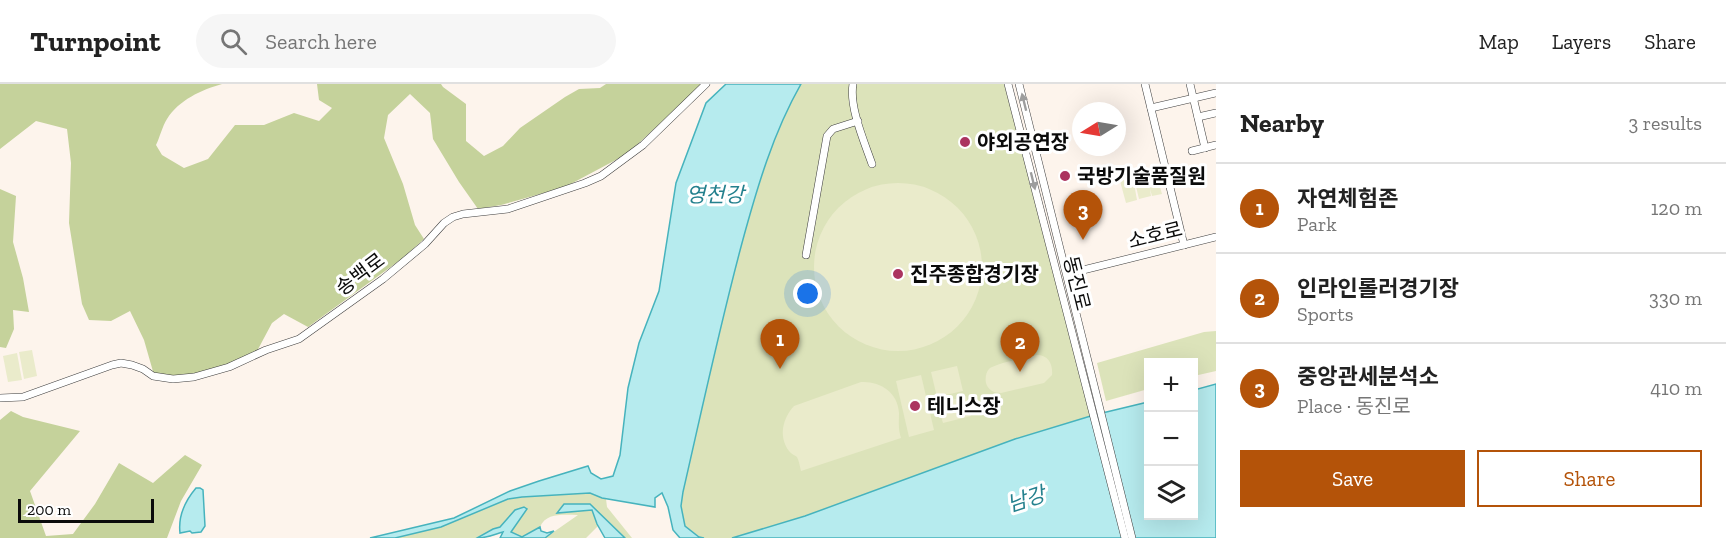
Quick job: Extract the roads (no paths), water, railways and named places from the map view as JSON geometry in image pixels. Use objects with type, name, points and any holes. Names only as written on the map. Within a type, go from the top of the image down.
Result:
[{"type":"street","name":"송백로","points":[[0,398],[23,397],[121,363],[143,369],[153,376],[173,380],[194,377],[229,367],[266,350],[299,339],[383,279],[424,244],[444,222],[453,217],[508,209],[570,189],[601,176],[643,145],[706,84]]},
{"type":"street","points":[[853,84],[851,93],[872,164]]},
{"type":"street","name":"동진로","points":[[1008,84],[1090,384]]},
{"type":"street","name":"동진로","points":[[1019,84],[1067,274],[1090,384]]},
{"type":"street","points":[[1145,84],[1184,245]]},
{"type":"street","points":[[1190,84],[1205,148]]},
{"type":"street","points":[[1151,108],[1216,93]]},
{"type":"street","points":[[1198,117],[1216,113]]},
{"type":"street","points":[[806,255],[827,136],[833,129],[858,121]]},
{"type":"street","points":[[1192,151],[1216,145]]},
{"type":"street","name":"소호로","points":[[1067,274],[1216,237]]},
{"type":"street","points":[[1090,384],[1125,538]]},
{"type":"street","points":[[1090,384],[1132,538]]},
{"type":"water","name":"영천강","points":[[726,84],[801,84],[774,141],[742,243],[683,492],[681,506],[685,526],[699,537],[704,538],[680,538],[673,530],[662,493],[655,498],[655,507],[602,498],[590,493],[508,499],[441,527],[395,538],[370,538],[454,518],[510,491],[588,466],[591,473],[601,479],[613,476],[620,455],[628,388],[639,343],[659,291],[676,183],[706,103]]},
{"type":"water","name":"남강","points":[[1216,384],[1216,538],[732,538],[805,516],[1015,439],[1094,415],[1144,403],[1144,520],[1198,520],[1198,389]]},
{"type":"water","points":[[196,488],[203,490],[205,526],[201,532],[180,533],[183,509]]},
{"type":"water","points":[[564,504],[590,504],[625,538],[605,538],[592,510],[557,513]]},
{"type":"water","points":[[524,507],[527,509],[511,532],[522,537],[540,527],[541,531],[547,533],[554,531],[545,538],[500,538],[503,532],[477,538],[500,527],[515,510]]},
{"type":"place","name":"야외공연장","points":[[965,142]]},
{"type":"place","name":"국방기술품질원","points":[[1065,176]]},
{"type":"place","name":"중앙관세분석소","points":[[1083,240]]},
{"type":"place","name":"진주종합경기장","points":[[898,274]]},
{"type":"place","name":"자연체험존","points":[[780,369]]},
{"type":"place","name":"인라인롤러경기장","points":[[1020,372]]},
{"type":"place","name":"테니스장","points":[[915,406]]}]
